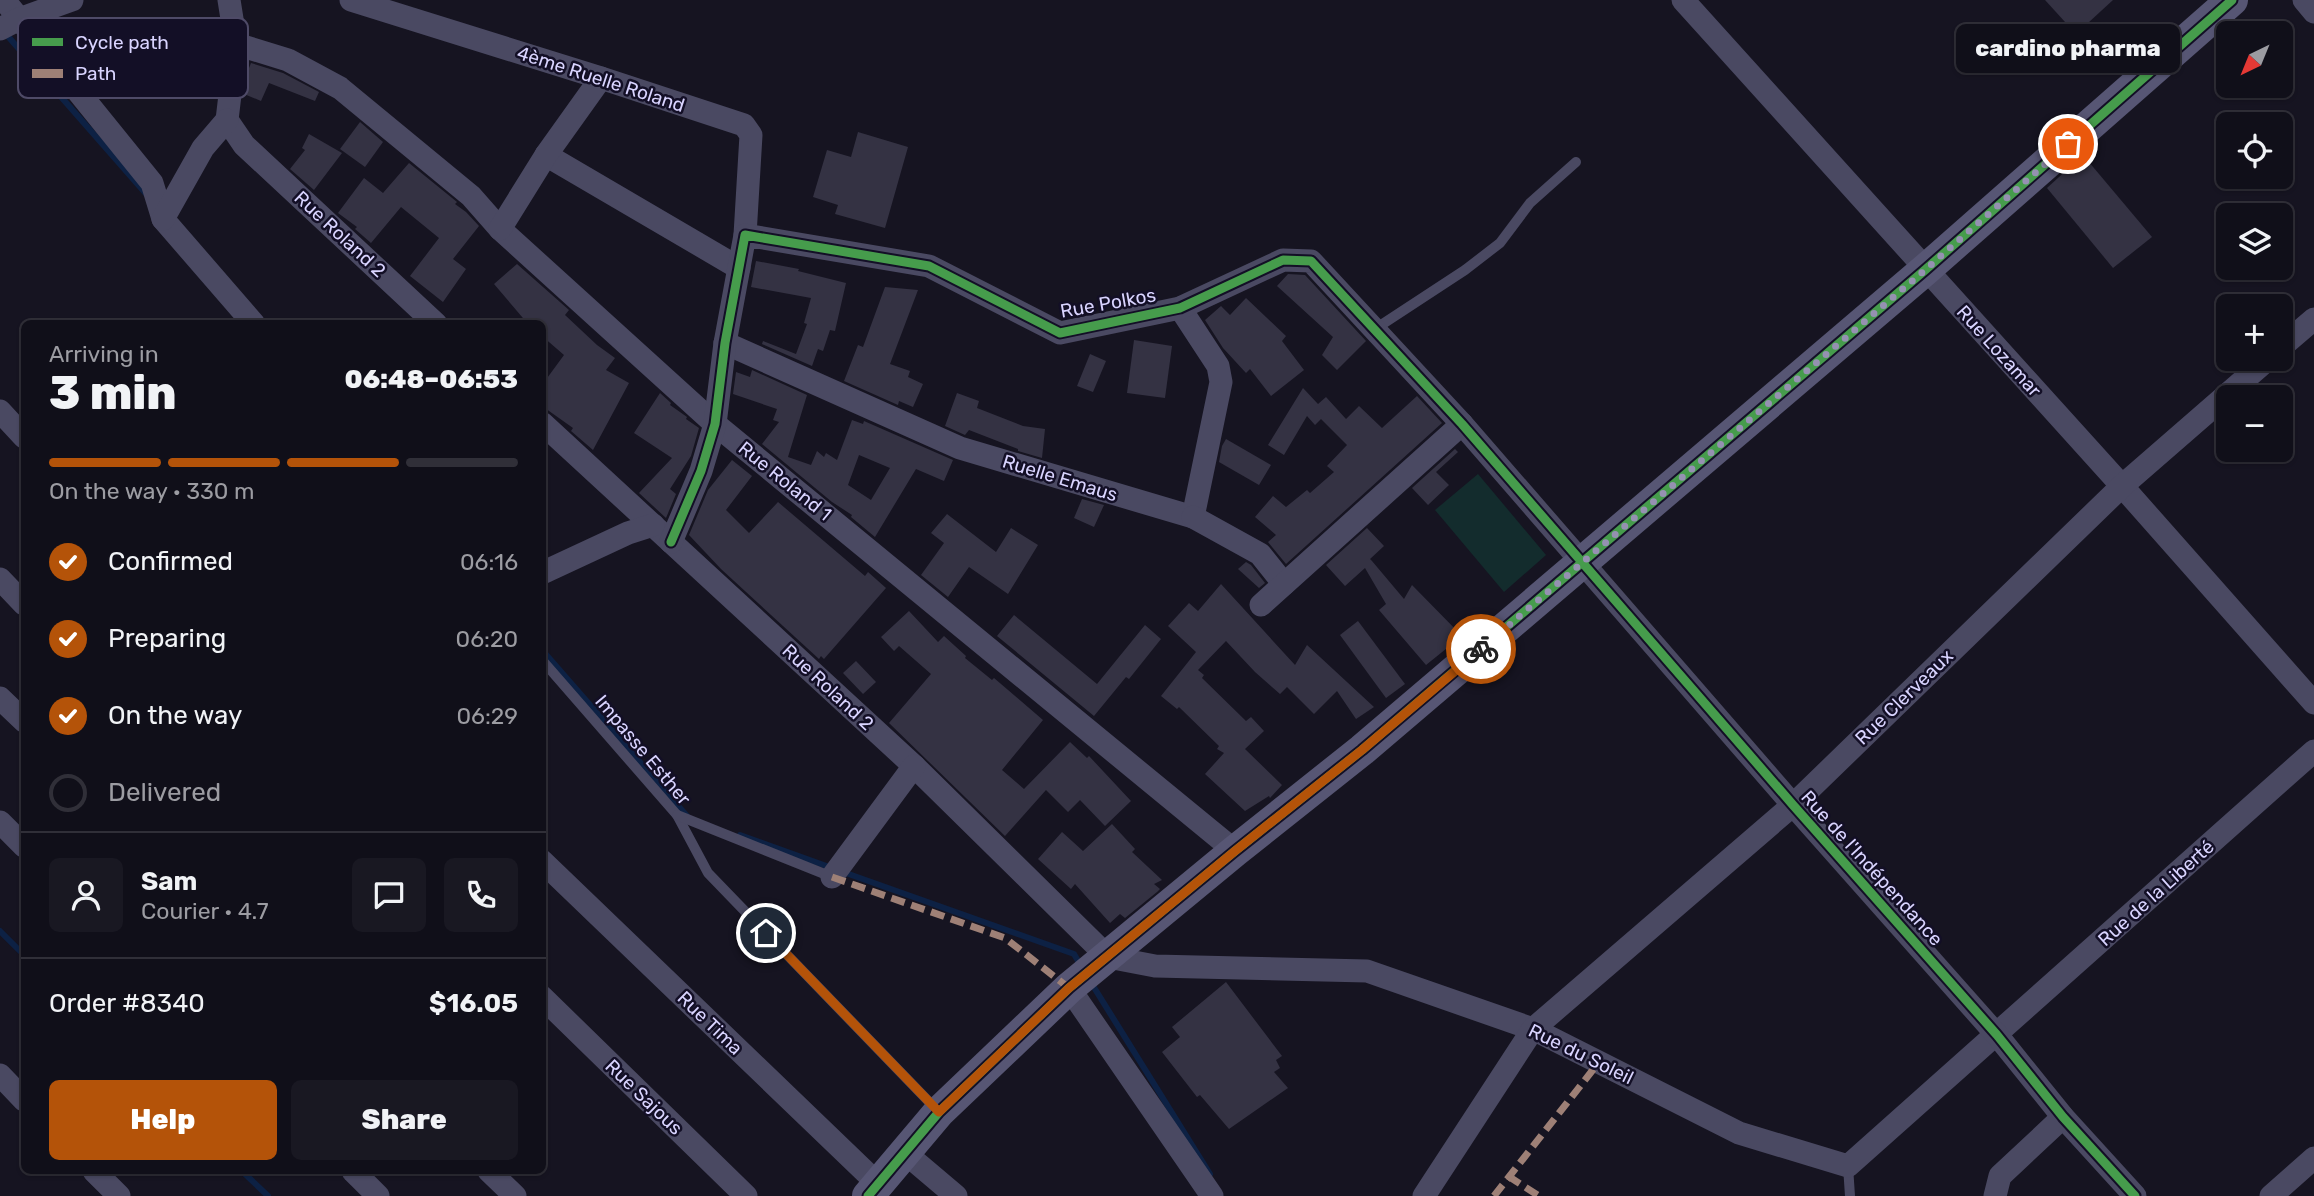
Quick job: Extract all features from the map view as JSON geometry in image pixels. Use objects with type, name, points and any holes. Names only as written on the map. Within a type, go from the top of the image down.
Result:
[{"type":"street","points":[[4,0],[10,24]]},
{"type":"street","points":[[26,18],[72,0]]},
{"type":"street","points":[[229,0],[232,18]]},
{"type":"street","name":"4ème Ruelle Roland","points":[[351,0],[744,125],[751,135],[746,235]]},
{"type":"street","name":"Rue Lozamar","points":[[1683,0],[2314,703]]},
{"type":"street","points":[[873,1190],[939,1112],[1069,988],[1362,750],[1925,270],[2232,0]]},
{"type":"street","points":[[2304,0],[2314,12]]},
{"type":"street","name":"Rue Roland 1","points":[[248,48],[288,60],[340,88],[471,197],[500,229],[715,424],[1235,851]]},
{"type":"street","points":[[500,229],[546,155],[601,78]]},
{"type":"street","points":[[76,98],[152,183],[163,219],[251,320]]},
{"type":"street","points":[[163,219],[203,148],[227,120],[230,98]]},
{"type":"street","name":"Rue Roland 2","points":[[227,120],[244,145],[432,320]]},
{"type":"street","points":[[546,155],[739,268]]},
{"type":"street","points":[[671,542],[701,471],[715,424],[725,343],[746,235]]},
{"type":"street","name":"Rue Polkos","points":[[746,235],[929,266],[1060,333],[1180,308],[1283,260],[1311,261],[1462,424],[1582,563]]},
{"type":"street","points":[[1180,308],[1218,366],[1221,382],[1193,517]]},
{"type":"street","points":[[2293,337],[2314,319]]},
{"type":"street","name":"Ruelle Emaus","points":[[725,343],[960,448],[1193,517],[1259,554],[1284,584]]},
{"type":"street","name":"Rue Clerveaux","points":[[1424,1196],[1533,1029],[1793,805],[2122,486],[2254,371]]},
{"type":"street","points":[[0,411],[21,434]]},
{"type":"street","points":[[1261,605],[1462,424]]},
{"type":"street","name":"Rue Roland 2","points":[[546,427],[914,766],[1108,957]]},
{"type":"street","points":[[546,571],[628,533],[653,525]]},
{"type":"street","name":"Rue de l'Indépendance","points":[[1582,563],[1997,1035],[2063,1117],[2136,1196]]},
{"type":"street","points":[[0,579],[21,601]]},
{"type":"street","points":[[0,698],[21,718]]},
{"type":"street","name":"Rue de la Liberté","points":[[1997,1035],[2314,751]]},
{"type":"street","points":[[832,877],[914,766]]},
{"type":"street","points":[[0,822],[21,843]]},
{"type":"street","name":"Rue Tima","points":[[546,865],[873,1190]]},
{"type":"street","name":"Rue du Soleil","points":[[1108,957],[1155,966],[1367,971],[1533,1029],[1739,1133],[1848,1166]]},
{"type":"street","points":[[1069,988],[1212,1196]]},
{"type":"street","name":"Rue Sajous","points":[[546,1001],[746,1196]]},
{"type":"street","points":[[1848,1166],[1997,1035]]},
{"type":"street","points":[[1995,1196],[2000,1176],[2063,1117]]},
{"type":"street","points":[[904,1152],[956,1196]]},
{"type":"street","points":[[2271,1196],[2314,1158]]},
{"type":"street","points":[[97,1174],[118,1196]]},
{"type":"street","points":[[356,1174],[379,1196]]},
{"type":"street","points":[[492,1174],[515,1196]]},
{"type":"lane","points":[[1375,329],[1465,270],[1500,243],[1530,203],[1576,162]]},
{"type":"lane","name":"Impasse Esther","points":[[546,665],[677,815],[708,873],[939,1112]]},
{"type":"lane","points":[[677,815],[832,877]]},
{"type":"lane","points":[[1848,1166],[1850,1196]]},
{"type":"green space","points":[[1478,474],[1546,555],[1504,592],[1435,510]]},
{"type":"building","points":[[2045,0],[2113,0],[2076,34]]},
{"type":"building","points":[[251,63],[283,73],[319,92],[315,101],[269,83],[261,101],[248,96],[248,70]]},
{"type":"building","points":[[360,122],[383,142],[365,167],[340,149]]},
{"type":"building","points":[[858,132],[908,147],[885,228],[835,214],[838,205],[813,197],[827,150],[851,157]]},
{"type":"building","points":[[309,134],[342,153],[314,190],[290,169],[305,150],[302,148]]},
{"type":"building","points":[[2083,155],[2152,237],[2113,268],[2047,188]]},
{"type":"building","points":[[409,163],[457,202],[455,204],[479,226],[453,259],[466,269],[443,302],[410,276],[439,238],[401,207],[371,243],[355,229],[357,227],[338,213],[364,178],[383,193]]},
{"type":"building","points":[[756,261],[799,269],[798,271],[846,283],[835,331],[830,330],[823,351],[818,349],[812,366],[762,344],[763,341],[796,354],[807,324],[804,323],[811,298],[751,287]]},
{"type":"building","points":[[517,264],[569,310],[565,315],[615,358],[606,370],[629,383],[593,450],[571,431],[573,428],[546,409],[546,380],[564,355],[546,339],[546,320],[525,320],[494,284]]},
{"type":"building","points":[[1288,274],[1305,275],[1366,341],[1337,370],[1322,355],[1333,337],[1277,286]]},
{"type":"building","points":[[885,287],[918,290],[890,364],[910,371],[908,377],[923,384],[913,407],[899,401],[898,405],[844,381],[858,345],[863,347]]},
{"type":"building","points":[[1246,298],[1286,336],[1282,341],[1304,370],[1271,396],[1250,369],[1246,373],[1223,348],[1205,320],[1221,306],[1230,315]]},
{"type":"building","points":[[1134,340],[1172,346],[1165,398],[1127,393]]},
{"type":"building","points":[[1090,354],[1106,361],[1093,392],[1077,386]]},
{"type":"building","points":[[752,370],[807,395],[788,457],[811,465],[817,451],[824,457],[826,453],[837,460],[852,420],[863,424],[864,421],[953,460],[944,481],[916,469],[875,537],[851,517],[852,515],[832,502],[762,444],[779,422],[773,420],[777,409],[733,394],[736,372],[750,377]],"holes":[[[859,455],[890,468],[871,500],[848,485]]]},
{"type":"building","points":[[1303,388],[1318,404],[1326,397],[1346,419],[1359,406],[1382,428],[1417,396],[1442,423],[1286,564],[1268,542],[1276,535],[1255,517],[1273,496],[1286,507],[1307,490],[1310,493],[1334,472],[1327,466],[1347,445],[1321,419],[1315,425],[1307,416],[1284,455],[1268,445]]},
{"type":"building","points":[[660,393],[670,405],[699,428],[691,456],[670,489],[676,494],[666,518],[639,493],[672,458],[634,433]]},
{"type":"building","points":[[957,393],[979,401],[977,408],[1023,426],[1045,429],[1042,458],[969,430],[965,435],[945,426]]},
{"type":"building","points":[[1226,439],[1271,465],[1259,485],[1219,462]]},
{"type":"building","points":[[1455,449],[1458,452],[1436,472],[1449,485],[1428,505],[1412,488]]},
{"type":"building","points":[[732,460],[752,476],[726,510],[749,533],[778,502],[865,576],[868,572],[886,588],[824,659],[821,656],[819,659],[721,569],[689,535],[708,490]]},
{"type":"building","points":[[1082,499],[1104,505],[1094,527],[1074,518]]},
{"type":"building","points":[[947,514],[996,552],[1011,528],[1038,545],[1008,594],[969,567],[948,597],[921,575],[944,543],[931,533]]},
{"type":"building","points":[[1367,528],[1384,546],[1370,559],[1404,599],[1412,585],[1462,636],[1426,665],[1379,610],[1386,604],[1365,568],[1345,586],[1326,565]]},
{"type":"building","points":[[1246,562],[1265,583],[1259,588],[1238,569]]},
{"type":"building","points":[[1221,584],[1295,665],[1307,645],[1374,707],[1356,719],[1337,691],[1314,714],[1287,687],[1280,694],[1226,641],[1198,670],[1204,675],[1202,678],[1246,721],[1251,717],[1264,731],[1245,749],[1282,785],[1270,798],[1269,796],[1245,811],[1205,774],[1224,753],[1217,749],[1219,746],[1179,707],[1177,709],[1161,696],[1196,652],[1168,626],[1189,603],[1198,611]]},
{"type":"building","points":[[909,611],[938,642],[944,636],[966,656],[965,658],[992,680],[994,678],[1043,720],[1002,770],[1024,789],[1070,742],[1087,758],[1089,756],[1131,801],[1105,826],[1080,800],[1068,812],[1046,790],[1005,836],[889,723],[931,674],[899,646],[894,651],[881,637]]},
{"type":"building","points":[[1014,615],[1097,684],[1145,625],[1161,639],[1129,679],[1126,677],[1094,716],[997,636]]},
{"type":"building","points":[[1358,621],[1405,684],[1386,698],[1340,635]]},
{"type":"building","points":[[856,661],[876,682],[863,694],[843,673]]},
{"type":"building","points":[[1112,824],[1135,849],[1132,852],[1162,880],[1154,884],[1160,889],[1157,892],[1125,918],[1120,914],[1110,923],[1075,884],[1071,889],[1038,859],[1062,832],[1083,851]]},
{"type":"building","points":[[1226,982],[1282,1056],[1276,1060],[1280,1068],[1274,1072],[1288,1088],[1229,1129],[1200,1095],[1197,1097],[1162,1052],[1180,1037],[1172,1027]]},
{"type":"waterway","points":[[5,33],[18,48]]},
{"type":"waterway","points":[[62,98],[148,196]]},
{"type":"waterway","points":[[546,655],[687,816]]},
{"type":"waterway","points":[[740,835],[832,868]]},
{"type":"waterway","points":[[843,872],[1074,954],[1081,966]]},
{"type":"waterway","points":[[0,931],[21,952]]},
{"type":"waterway","points":[[1090,981],[1210,1174]]},
{"type":"waterway","points":[[245,1174],[268,1196]]},
{"type":"marked path","points":[[832,877],[1005,938],[1069,988]]},
{"type":"marked path","points":[[1494,1196],[1599,1062]]},
{"type":"marked path","points":[[1508,1176],[1539,1196]]},
{"type":"cycle path","points":[[868,1196],[939,1112],[1069,988],[1362,750],[1925,270],[2232,0]]},
{"type":"cycle path","points":[[671,542],[701,471],[715,424],[725,343],[745,235],[929,266],[1060,333],[1180,308],[1283,260],[1311,261],[1462,424],[1997,1035],[2063,1117],[2135,1196]]},
{"type":"way so far","points":[[1481,649],[1925,270],[2068,144]]},
{"type":"place","name":"cardino pharma","points":[[2068,144]]},
{"type":"route","points":[[766,933],[939,1112],[1069,988],[1362,750],[1481,649]]}]
